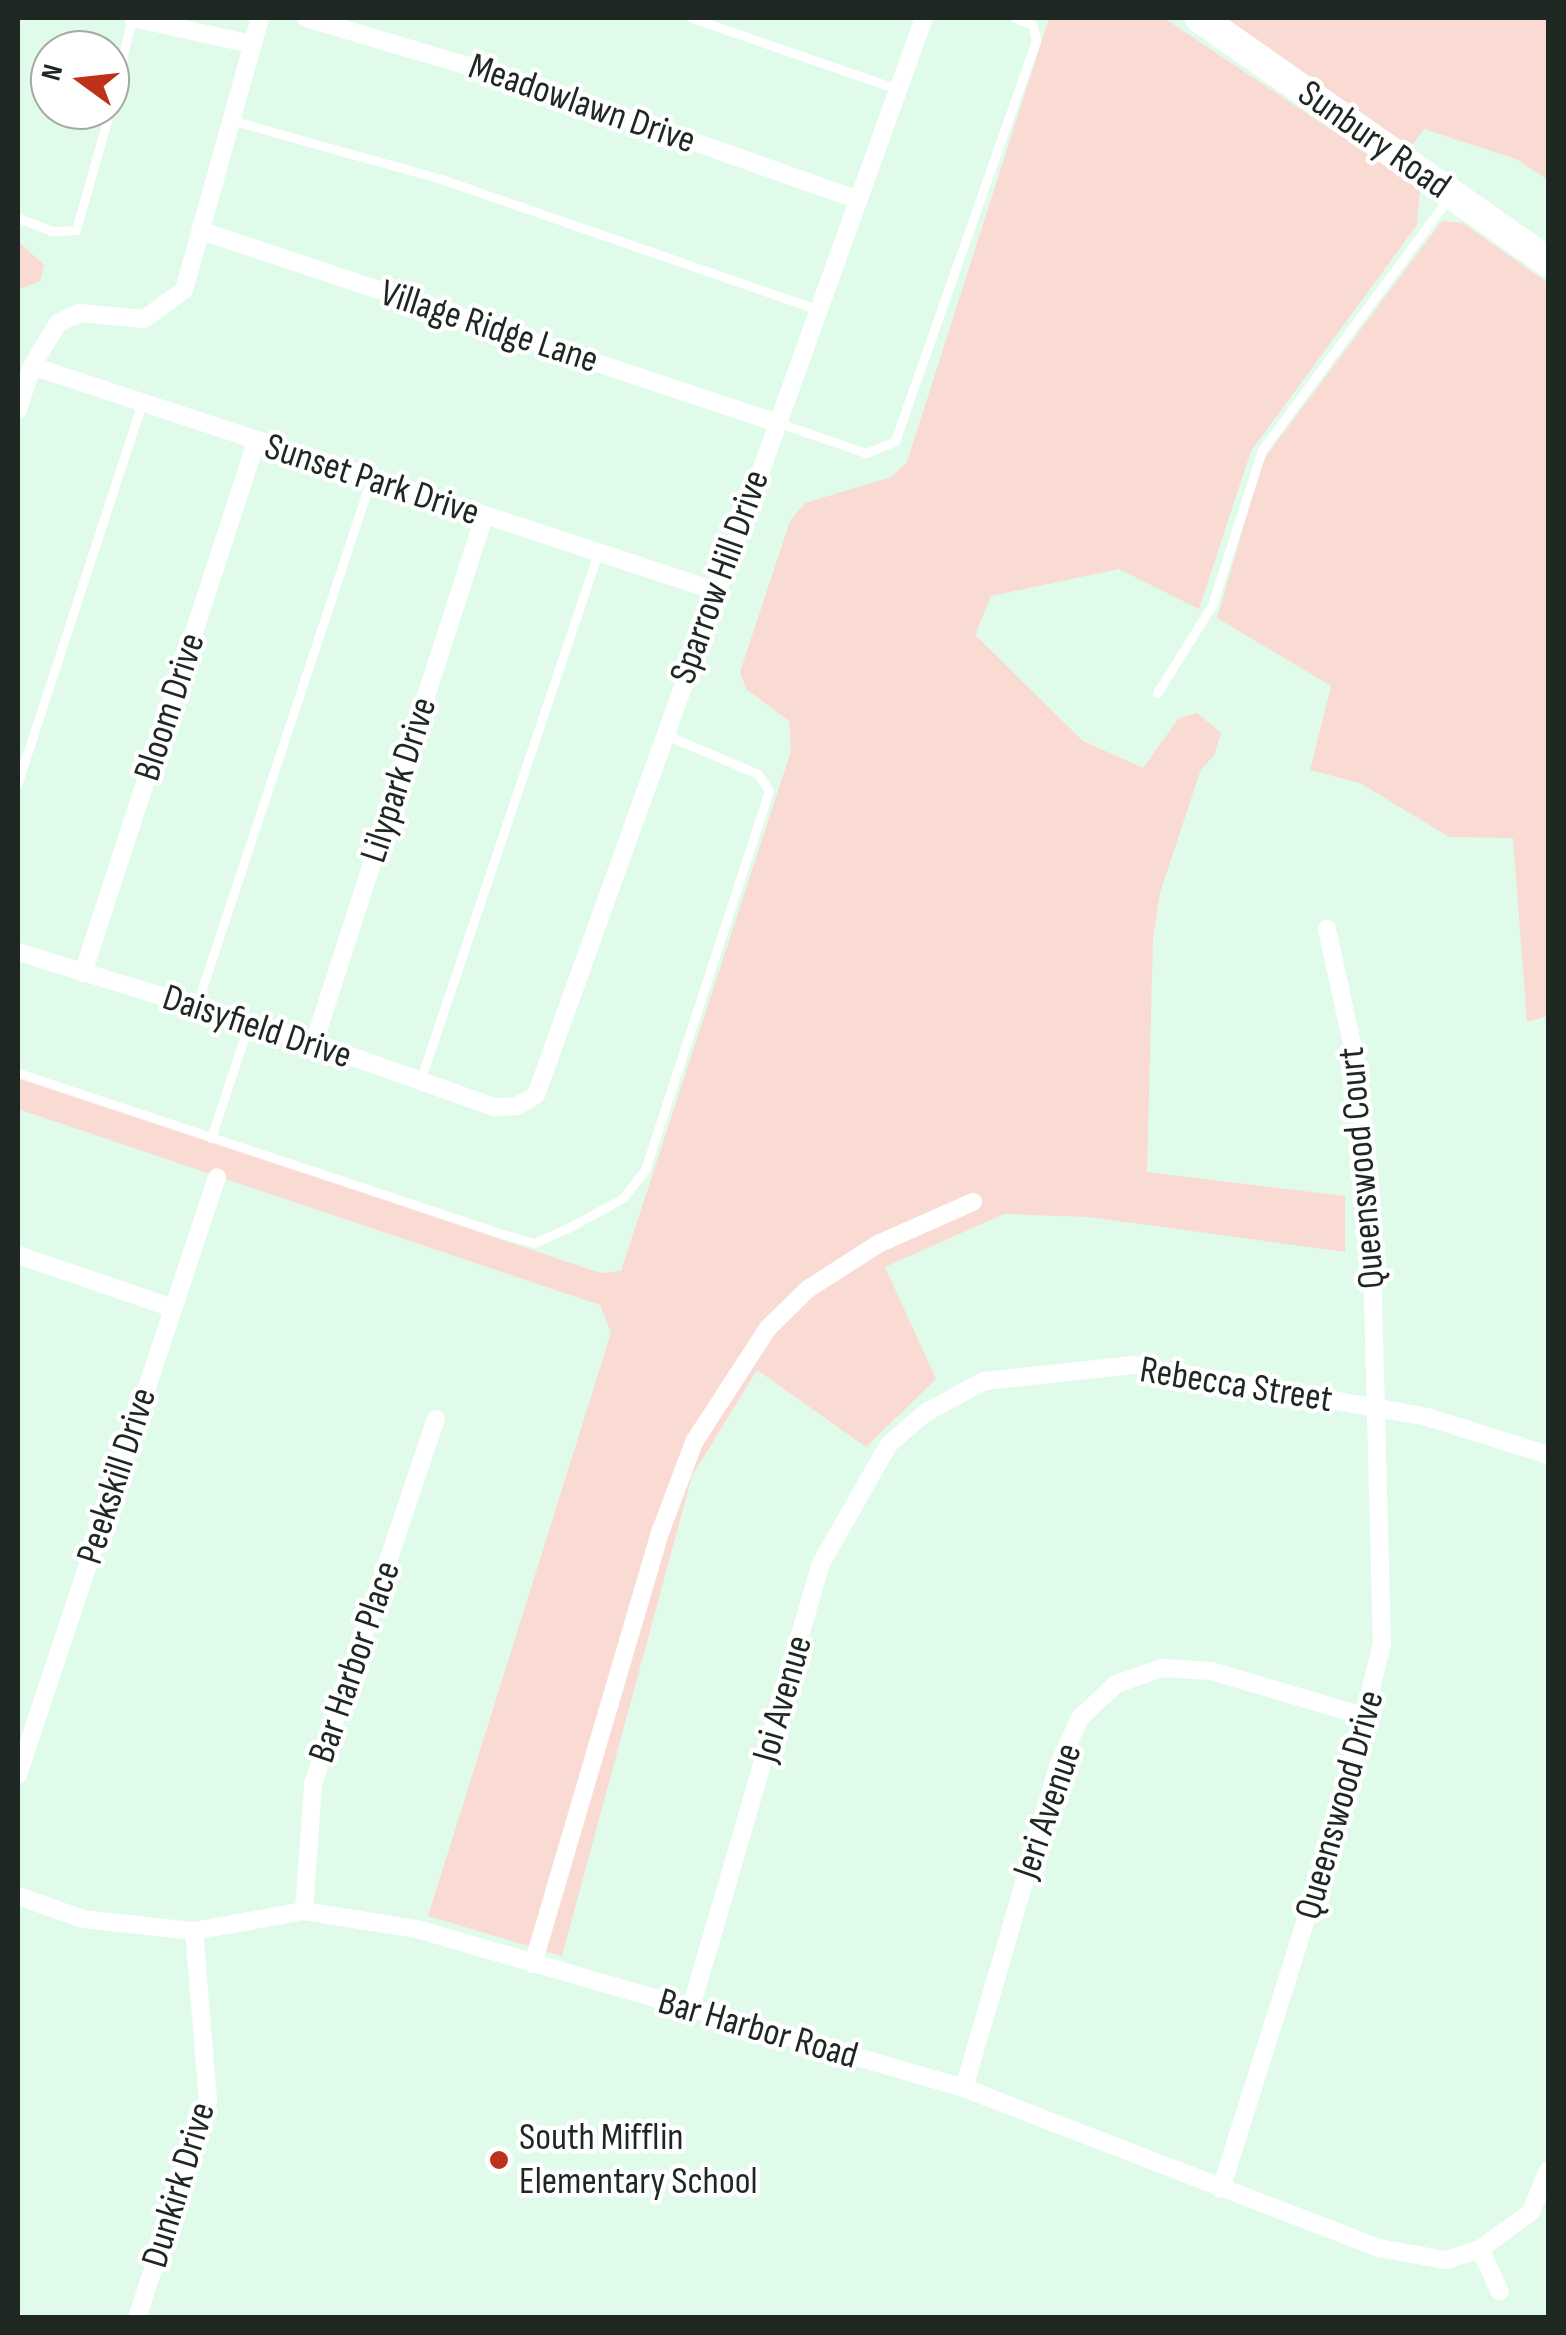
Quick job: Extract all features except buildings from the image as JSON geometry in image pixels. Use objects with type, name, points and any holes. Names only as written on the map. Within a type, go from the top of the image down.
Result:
[{"type":"main road","name":"Sunbury Road","points":[[1200,18],[1548,262]]},
{"type":"street","points":[[132,18],[248,44]]},
{"type":"street","points":[[18,410],[32,366],[58,323],[79,313],[144,319],[184,290],[248,44],[260,18]]},
{"type":"street","name":"Meadowlawn Drive","points":[[306,18],[542,88],[855,199]]},
{"type":"street","name":"Sparrow Hill Drive","points":[[494,1107],[517,1106],[536,1094],[548,1076],[713,590],[924,18]]},
{"type":"street","name":"Village Ridge Lane","points":[[202,230],[777,422]]},
{"type":"street","name":"Sunset Park Drive","points":[[32,366],[713,590]]},
{"type":"street","name":"Bloom Drive","points":[[83,972],[256,442]]},
{"type":"street","name":"Lilypark Drive","points":[[314,1043],[484,517]]},
{"type":"street","name":"Queenswood Court","points":[[1327,930],[1354,1053],[1370,1184],[1380,1409]]},
{"type":"street","name":"Daisyfield Drive","points":[[18,952],[314,1043],[494,1107]]},
{"type":"street","name":"Peekskill Drive","points":[[18,1775],[217,1177]]},
{"type":"street","points":[[533,1964],[661,1530],[694,1442],[768,1328],[808,1289],[878,1244],[973,1202]]},
{"type":"street","points":[[18,1255],[173,1308]]},
{"type":"street","name":"Rebecca Street","points":[[925,1414],[984,1381],[1133,1365],[1380,1409],[1496,1435],[1548,1455]]},
{"type":"street","name":"Queenswood Drive","points":[[1221,2189],[1250,2112],[1367,1717],[1385,1596],[1380,1409]]},
{"type":"street","name":"Joi Avenue","points":[[690,2010],[820,1564],[889,1444],[925,1414]]},
{"type":"street","name":"Bar Harbor Place","points":[[304,1911],[313,1784],[436,1418]]},
{"type":"street","name":"Jeri Avenue","points":[[964,2088],[1059,1764],[1080,1718],[1116,1684],[1162,1668],[1211,1672],[1367,1717]]},
{"type":"street","name":"Bar Harbor Road","points":[[18,1896],[83,1919],[194,1931],[304,1911],[418,1929],[964,2088],[1379,2248],[1446,2260],[1480,2249]]},
{"type":"street","name":"Dunkirk Drive","points":[[138,2318],[208,2101],[194,1931]]},
{"type":"street","points":[[1500,2292],[1480,2249],[1530,2212],[1548,2170]]},
{"type":"lane","points":[[692,18],[897,89]]},
{"type":"lane","points":[[777,422],[866,453],[895,441],[1036,41],[1034,25],[1016,18]]},
{"type":"lane","points":[[229,120],[426,174],[816,309]]},
{"type":"lane","points":[[18,218],[52,231],[76,230],[104,130]]},
{"type":"lane","points":[[1157,693],[1212,604],[1262,450],[1452,194]]},
{"type":"lane","points":[[18,782],[142,403]]},
{"type":"lane","points":[[196,1007],[371,479]]},
{"type":"lane","points":[[420,1080],[598,553]]},
{"type":"lane","points":[[18,1073],[534,1243],[623,1198],[645,1170],[769,791],[758,774],[664,734]]},
{"type":"lane","points":[[211,1138],[250,1023]]},
{"type":"shaded area","points":[[1049,18],[1164,18],[1420,189],[1417,225],[1251,451],[1199,609],[1119,569],[991,596],[975,635],[1083,741],[1143,768],[1179,718],[1197,713],[1221,733],[1214,756],[1201,769],[1160,893],[1153,939],[1147,1172],[1345,1196],[1345,1252],[1089,1217],[1004,1214],[885,1267],[936,1379],[866,1447],[757,1370],[692,1476],[562,1956],[428,1916],[611,1333],[600,1305],[18,1109],[18,1075],[600,1273],[621,1271],[791,751],[789,721],[746,689],[740,672],[790,521],[805,503],[891,477],[907,462]]},
{"type":"shaded area","points":[[1224,18],[1548,18],[1548,180],[1516,159],[1424,129],[1408,151]]},
{"type":"shaded area","points":[[1442,221],[1463,223],[1548,283],[1548,1016],[1527,1022],[1513,838],[1449,837],[1360,783],[1310,770],[1331,686],[1217,618],[1263,460]]},
{"type":"shaded area","points":[[18,241],[44,265],[40,281],[18,290]]},
{"type":"place","name":"South Mifflin Elementary School","points":[[499,2160]]}]
